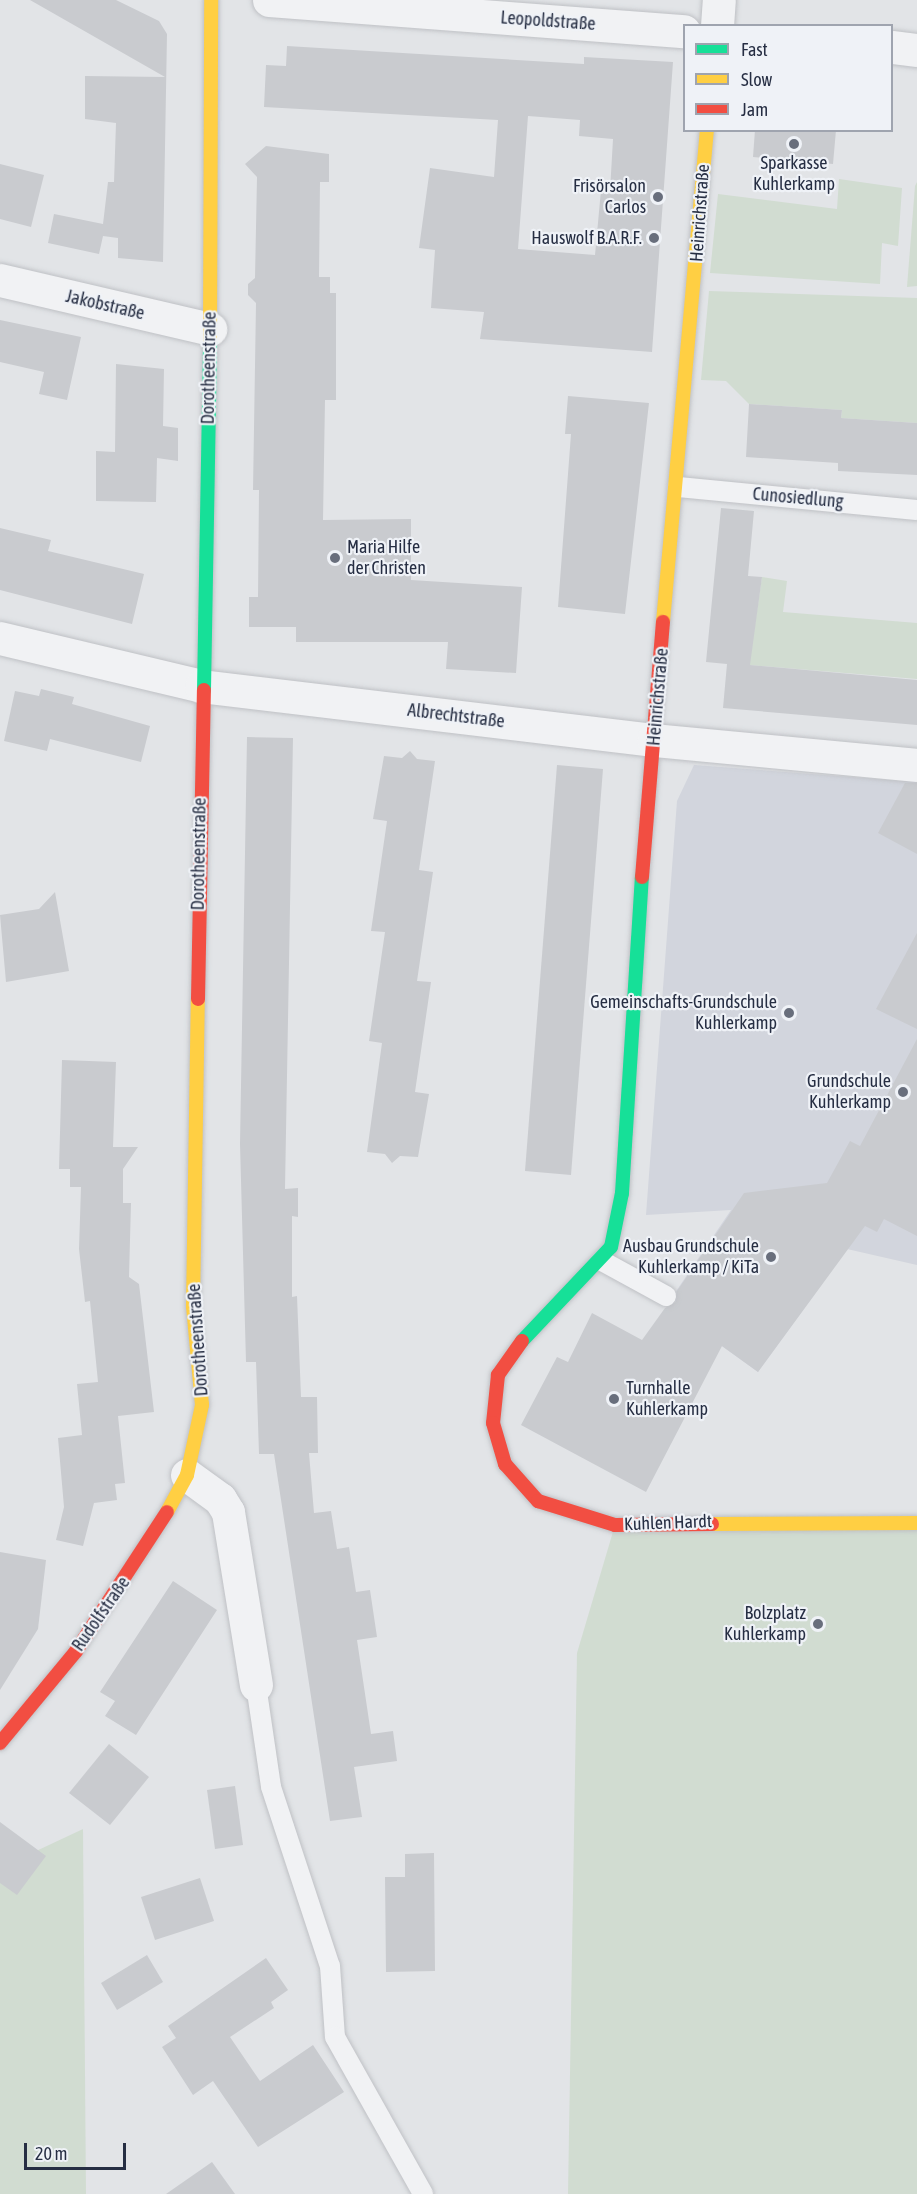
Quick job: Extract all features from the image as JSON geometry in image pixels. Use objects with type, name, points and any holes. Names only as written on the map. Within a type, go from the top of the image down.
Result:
[{"type":"street","name":"Dorotheenstraße","points":[[187,1475],[202,1405],[194,1306],[201,686],[210,329],[211,0]]},
{"type":"street","name":"Leopoldstraße","points":[[269,0],[683,31]]},
{"type":"street","points":[[717,24],[719,0]]},
{"type":"street","points":[[893,47],[917,50]]},
{"type":"street","name":"Heinrichstraße","points":[[602,1261],[611,1247],[622,1193],[623,1127],[653,740],[678,487],[707,132]]},
{"type":"street","name":"Jakobstraße","points":[[0,280],[210,329]]},
{"type":"street","name":"Albrechtstraße","points":[[0,638],[201,686],[653,740],[917,765]]},
{"type":"street","name":"Kuhlen Hardt","points":[[602,1261],[532,1325],[498,1375],[493,1423],[505,1464],[538,1501],[615,1525],[917,1523]]},
{"type":"street","points":[[187,1475],[220,1499],[228,1512],[256,1685]]},
{"type":"street","name":"Rudolfstraße","points":[[0,1743],[76,1652],[127,1578],[187,1475]]},
{"type":"lane","name":"Cunosiedlung","points":[[678,487],[917,510]]},
{"type":"lane","points":[[602,1261],[666,1296]]},
{"type":"lane","points":[[256,1685],[271,1787],[330,1966],[335,2037],[423,2194]]},
{"type":"shaded area","points":[[839,179],[902,188],[898,246],[882,243],[880,284],[710,273],[718,194],[837,209]]},
{"type":"shaded area","points":[[917,182],[917,286],[907,287],[915,186]]},
{"type":"shaded area","points":[[709,291],[917,298],[917,423],[841,418],[842,410],[749,404],[726,381],[701,380]]},
{"type":"shaded area","points":[[762,577],[787,581],[783,612],[917,623],[917,679],[749,665]]},
{"type":"shaded area","name":"Gemeinschafts-Grundschule Kuhlerkamp","points":[[694,765],[917,782],[917,1265],[847,1249],[758,1372],[666,1306],[731,1210],[646,1215],[677,801]]},
{"type":"shaded area","points":[[917,1523],[917,2194],[568,2194],[577,1653],[615,1525]]},
{"type":"shaded area","points":[[83,1829],[86,2194],[0,2194],[0,1868]]},
{"type":"building","points":[[30,0],[116,0],[159,21],[167,34],[163,262],[118,258],[118,238],[103,236],[99,254],[48,243],[54,214],[103,224],[108,182],[114,182],[116,123],[85,119],[85,76],[165,77]]},
{"type":"building","points":[[287,46],[584,64],[584,57],[673,62],[652,352],[480,339],[484,312],[431,308],[435,250],[419,248],[430,168],[494,177],[498,120],[264,107],[266,65],[286,66]],"holes":[[[528,116],[580,120],[579,136],[613,139],[610,191],[601,190],[595,255],[518,249]]]},
{"type":"building","name":"Sparkasse Kuhlerkamp","points":[[755,132],[836,132],[833,164],[753,157]]},
{"type":"building","points":[[266,146],[329,154],[329,182],[320,182],[319,277],[330,277],[330,293],[336,293],[336,400],[325,400],[323,520],[411,519],[411,580],[522,587],[516,673],[446,669],[448,642],[296,642],[296,627],[249,627],[249,597],[258,597],[259,490],[253,490],[256,303],[248,295],[248,284],[255,278],[257,177],[245,164]]},
{"type":"building","points":[[0,164],[44,175],[31,227],[0,219]]},
{"type":"building","points":[[0,320],[81,337],[67,400],[39,394],[44,372],[0,362]]},
{"type":"building","points":[[116,364],[164,369],[163,426],[178,428],[178,461],[157,458],[156,502],[96,501],[96,451],[115,452]]},
{"type":"building","points":[[568,396],[649,403],[625,614],[558,607],[571,434],[565,434]]},
{"type":"building","points":[[749,404],[842,410],[841,418],[917,423],[917,475],[838,471],[838,463],[746,457]]},
{"type":"building","points":[[721,508],[754,511],[748,576],[762,577],[750,665],[917,680],[917,725],[723,708],[727,664],[706,662]]},
{"type":"building","points":[[0,528],[51,540],[48,551],[144,574],[132,624],[0,590]]},
{"type":"building","points":[[41,689],[74,697],[72,704],[150,726],[141,762],[50,739],[47,751],[4,741],[15,691],[39,696]]},
{"type":"building","points":[[247,737],[293,738],[285,1189],[298,1188],[298,1217],[292,1216],[292,1297],[297,1296],[301,1397],[317,1397],[318,1453],[309,1453],[314,1513],[331,1511],[337,1549],[349,1547],[356,1592],[370,1590],[377,1637],[357,1640],[371,1734],[393,1731],[397,1761],[354,1767],[362,1817],[330,1821],[274,1454],[259,1454],[256,1362],[246,1362],[240,1144]]},
{"type":"building","points":[[410,751],[417,759],[435,761],[419,870],[433,872],[417,981],[431,982],[415,1092],[429,1094],[418,1157],[400,1156],[392,1163],[385,1154],[367,1152],[382,1043],[369,1041],[385,932],[371,931],[387,821],[373,819],[384,756],[402,758]]},
{"type":"building","points":[[557,765],[603,769],[571,1175],[525,1171]]},
{"type":"building","points":[[905,783],[917,783],[917,854],[878,833]]},
{"type":"building","points":[[55,892],[69,971],[6,982],[0,915],[39,909]]},
{"type":"building","name":"Grundschule Kuhlerkamp","points":[[917,933],[917,1029],[876,1009]]},
{"type":"building","points":[[917,1039],[917,1236],[884,1219],[877,1232],[865,1226],[758,1372],[722,1346],[646,1492],[521,1425],[557,1357],[568,1362],[592,1313],[642,1340],[665,1308],[676,1302],[677,1291],[744,1193],[827,1183],[850,1141],[860,1146]]},
{"type":"building","points":[[62,1060],[116,1062],[113,1147],[138,1147],[123,1169],[123,1203],[131,1203],[129,1277],[139,1284],[154,1412],[118,1416],[125,1483],[115,1484],[117,1500],[94,1503],[83,1546],[56,1540],[64,1507],[58,1438],[82,1435],[77,1384],[98,1382],[90,1301],[85,1302],[79,1249],[81,1187],[70,1187],[70,1169],[59,1169]]},
{"type":"building","points":[[0,1552],[46,1560],[38,1629],[0,1690]]},
{"type":"building","points":[[173,1581],[217,1610],[136,1735],[105,1716],[115,1701],[100,1692]]},
{"type":"building","points":[[109,1744],[149,1777],[110,1825],[69,1793]]},
{"type":"building","points":[[235,1786],[243,1845],[215,1849],[207,1790]]},
{"type":"building","points":[[0,1822],[46,1856],[17,1895],[0,1883]]},
{"type":"building","points":[[434,1853],[435,1971],[386,1972],[385,1877],[405,1877],[405,1854]]},
{"type":"building","points":[[200,1878],[214,1921],[155,1940],[141,1897]]},
{"type":"building","points":[[147,1955],[163,1982],[117,2010],[101,1983]]},
{"type":"building","points":[[266,1958],[288,1990],[271,2002],[274,2008],[230,2037],[260,2081],[313,2045],[344,2092],[258,2147],[213,2081],[193,2095],[162,2047],[176,2038],[168,2026]]},
{"type":"building","points":[[212,2162],[235,2194],[166,2194]]},
{"type":"traffic: fast","points":[[204,690],[210,342]]},
{"type":"traffic: fast","points":[[522,1341],[611,1247],[622,1193],[642,877]]},
{"type":"traffic: slow","points":[[210,342],[211,0]]},
{"type":"traffic: slow","points":[[663,622],[707,132]]},
{"type":"traffic: slow","points":[[167,1512],[187,1475],[202,1405],[193,1306],[198,999]]},
{"type":"traffic: slow","points":[[712,1524],[917,1523]]},
{"type":"traffic: jam","points":[[642,877],[663,622]]},
{"type":"traffic: jam","points":[[198,999],[204,690]]},
{"type":"traffic: jam","points":[[522,1341],[498,1375],[493,1423],[505,1464],[538,1501],[615,1525],[712,1524]]},
{"type":"traffic: jam","points":[[0,1743],[76,1651],[167,1512]]},
{"type":"place","name":"Sparkasse Kuhlerkamp","points":[[794,144]]},
{"type":"place","name":"Frisörsalon Carlos","points":[[658,197]]},
{"type":"place","name":"Hauswolf B.A.R.F.","points":[[654,238]]},
{"type":"place","name":"Maria Hilfe der Christen","points":[[335,558]]},
{"type":"place","name":"Gemeinschafts-Grundschule Kuhlerkamp","points":[[789,1013]]},
{"type":"place","name":"Grundschule Kuhlerkamp","points":[[903,1092]]},
{"type":"place","name":"Ausbau Grundschule Kuhlerkamp / KiTa","points":[[771,1257]]},
{"type":"place","name":"Turnhalle Kuhlerkamp","points":[[614,1399]]},
{"type":"place","name":"Bolzplatz Kuhlerkamp","points":[[818,1624]]}]
